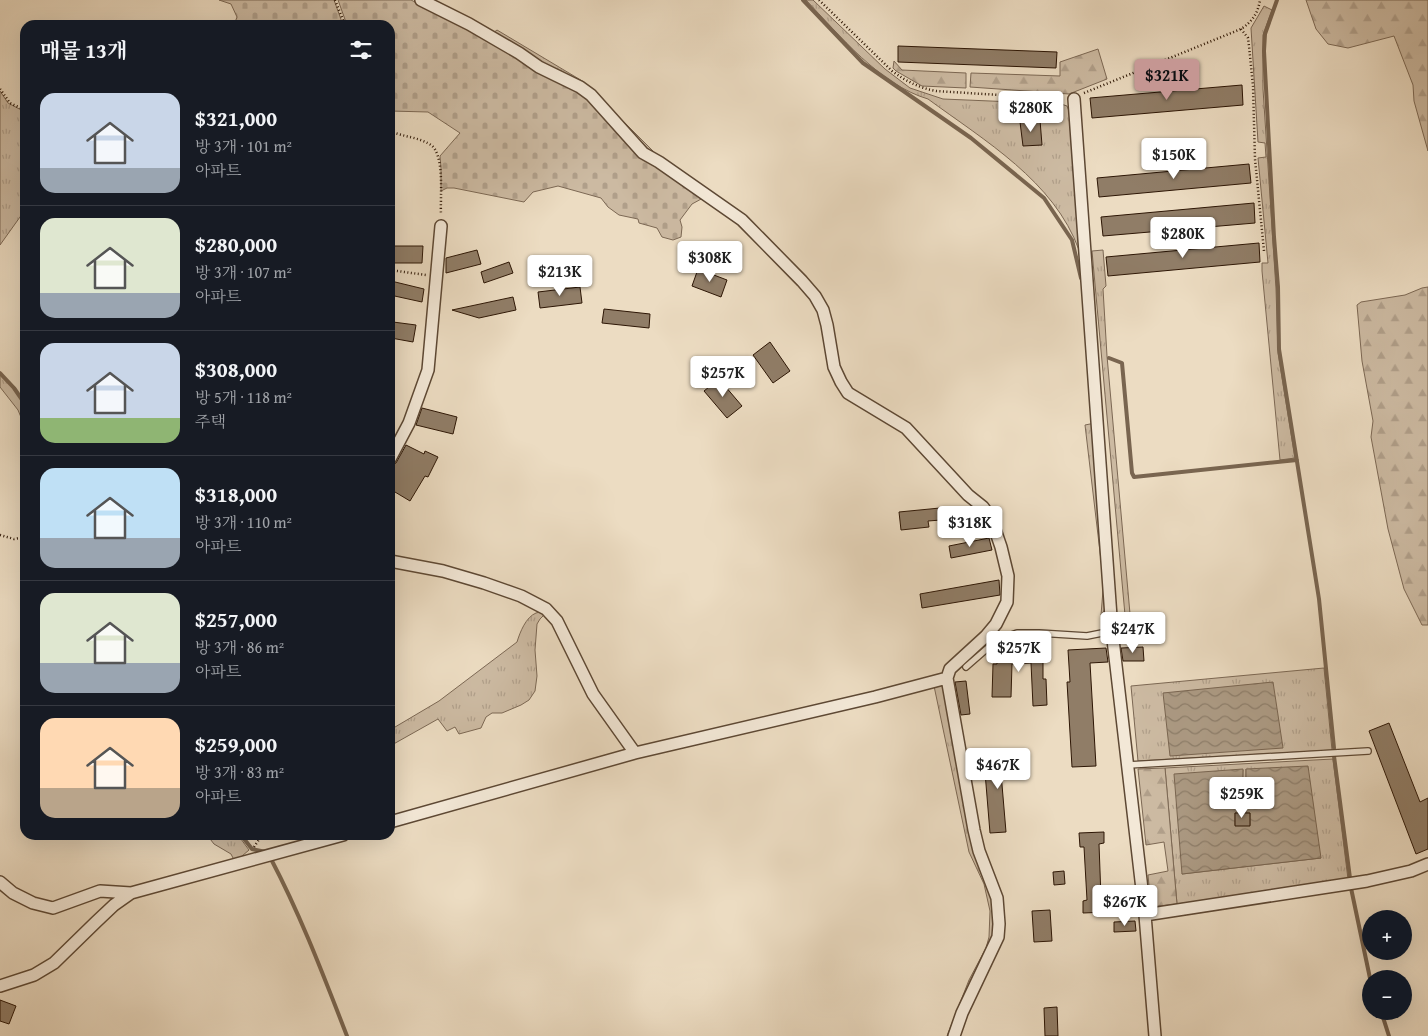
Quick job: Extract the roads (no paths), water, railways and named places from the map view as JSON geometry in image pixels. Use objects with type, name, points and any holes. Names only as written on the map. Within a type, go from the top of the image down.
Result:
[{"type":"street","points":[[421,0],[486,34],[539,67],[580,87],[591,95],[643,153],[659,162],[742,220],[815,296],[823,310],[827,325],[834,368],[848,393],[906,428],[968,495],[983,507],[991,518],[1008,576],[1006,602],[996,624],[986,636],[950,668],[947,678],[974,830],[979,851],[997,898],[999,924],[998,937],[992,953],[962,1013],[954,1036]]},
{"type":"street","points":[[1074,100],[1112,631],[1145,915],[1155,1036]]},
{"type":"street","points":[[395,450],[409,423],[428,370],[441,226]]},
{"type":"street","points":[[395,562],[443,571],[476,580],[521,596],[546,609],[557,621],[592,694],[635,753]]},
{"type":"street","points":[[395,821],[635,753],[875,697],[947,678]]},
{"type":"street","points":[[0,882],[34,904],[53,908],[100,891],[131,893],[325,840]]},
{"type":"street","points":[[1145,915],[1367,881],[1411,871],[1428,864]]},
{"type":"street","points":[[0,986],[34,975],[54,963],[108,910],[131,893]]},
{"type":"lane","points":[[966,667],[997,640],[1017,633],[1039,632],[1086,636],[1112,631]]},
{"type":"lane","points":[[1128,765],[1368,751]]},
{"type":"water","points":[[1273,682],[1283,748],[1170,756],[1163,693]]},
{"type":"water","points":[[1308,766],[1321,858],[1182,874],[1174,774],[1243,769],[1242,813],[1235,813],[1235,825],[1250,825],[1250,813],[1246,813],[1246,769]]},
{"type":"waterway","points":[[803,0],[863,63],[971,138],[1044,198],[1072,240],[1081,278]]},
{"type":"waterway","points":[[1277,0],[1265,34],[1264,51],[1278,287],[1279,349],[1319,599],[1334,748]]},
{"type":"waterway","points":[[1109,358],[1122,363],[1132,473],[1134,477],[1297,460]]},
{"type":"waterway","points":[[0,373],[20,397]]},
{"type":"waterway","points":[[1334,756],[1350,878]]},
{"type":"waterway","points":[[245,840],[252,849],[266,852]]},
{"type":"waterway","points":[[271,859],[302,924],[347,1036]]},
{"type":"waterway","points":[[1351,888],[1368,970]]},
{"type":"waterway","points":[[1384,1020],[1389,1036]]}]
